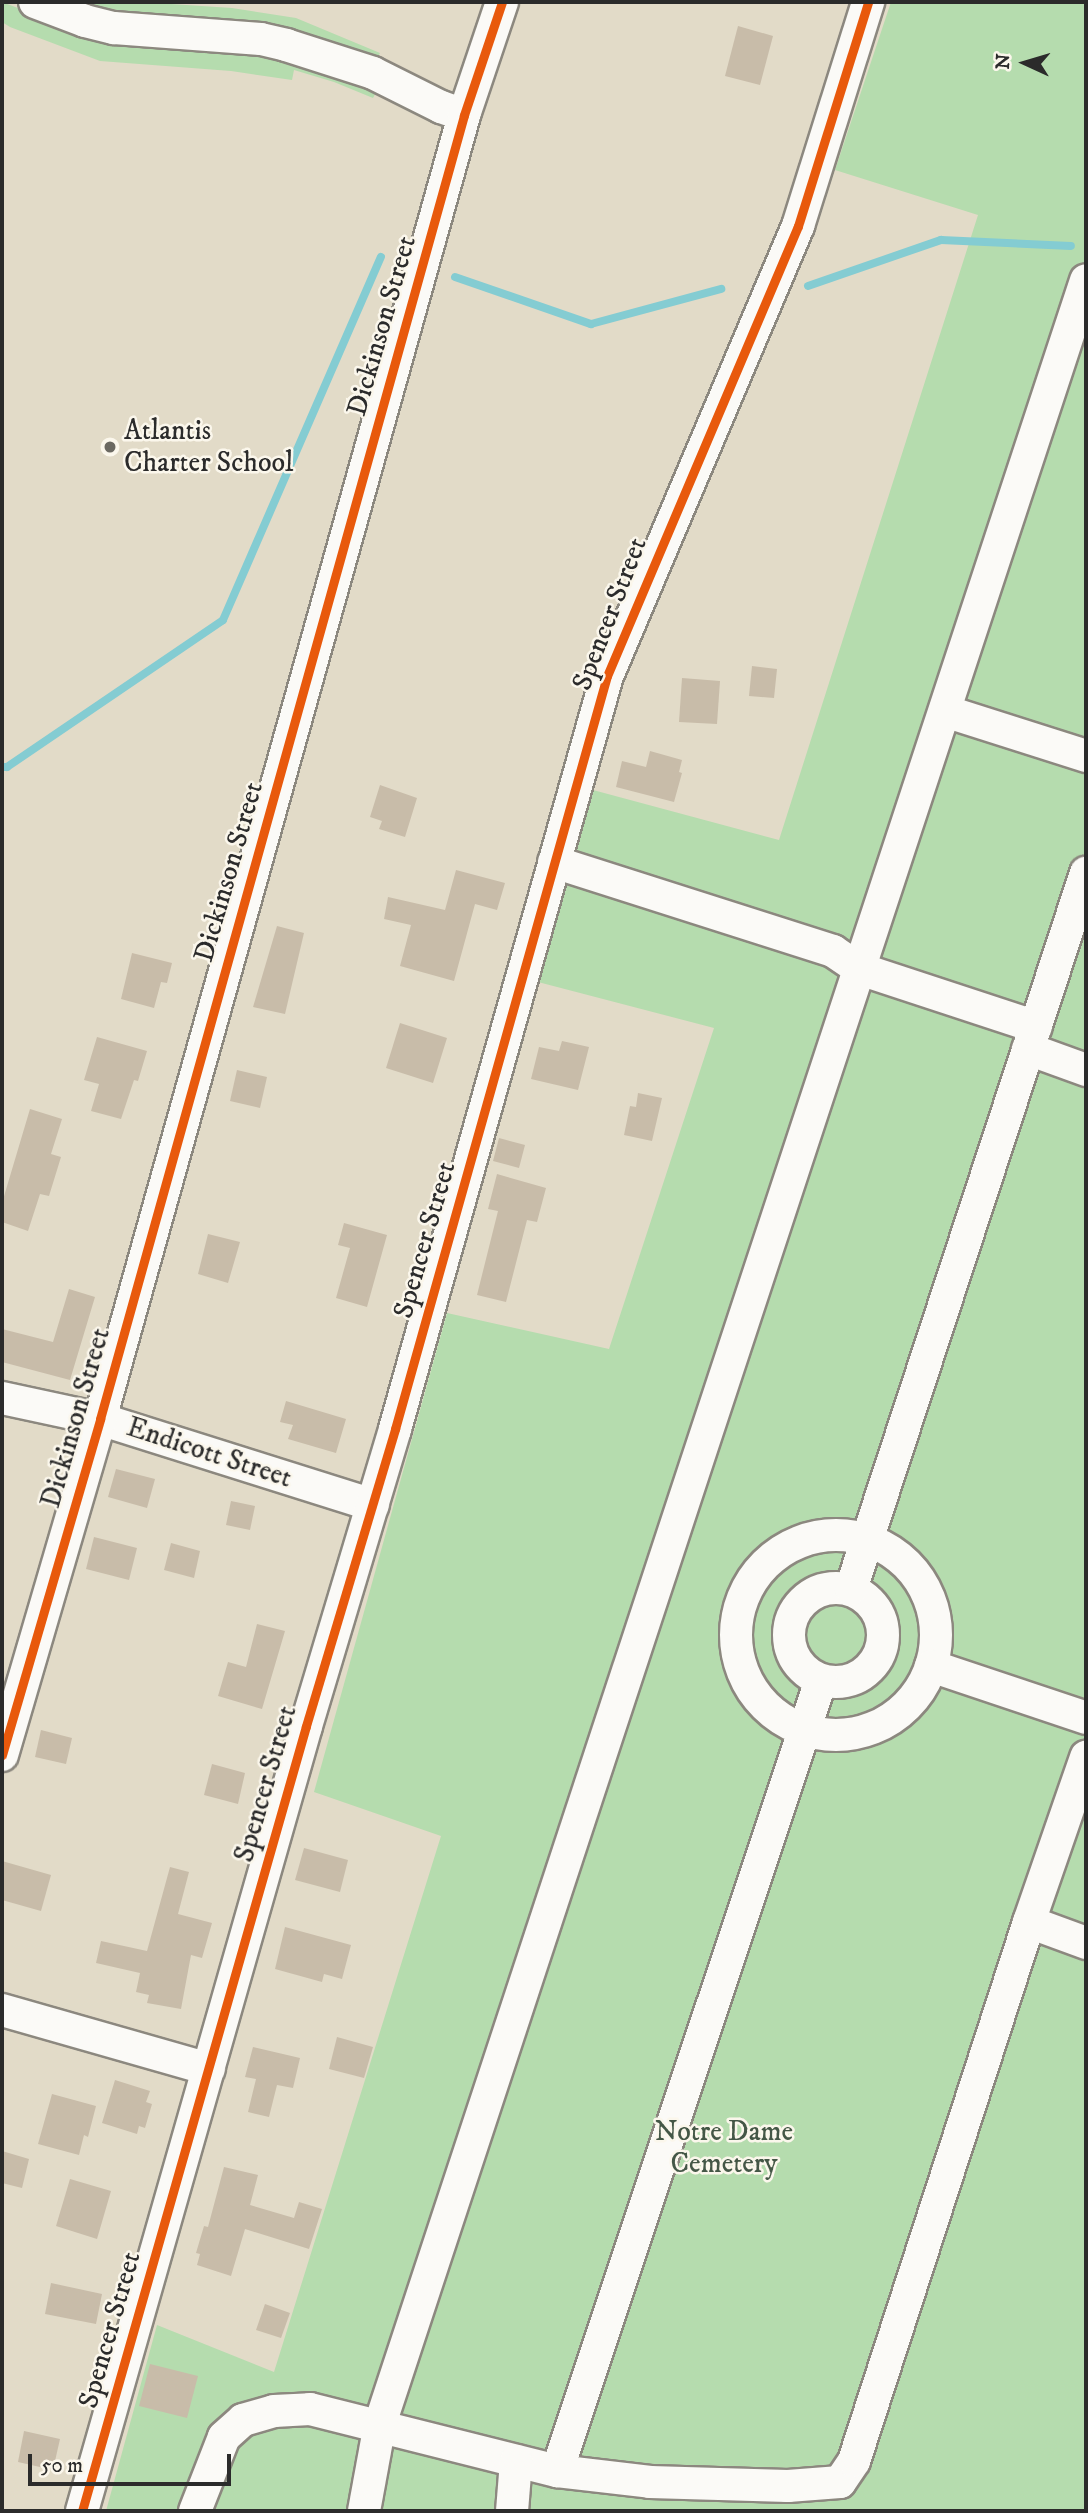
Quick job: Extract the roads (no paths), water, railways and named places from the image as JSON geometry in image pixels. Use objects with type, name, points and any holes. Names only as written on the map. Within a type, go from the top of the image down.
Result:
[{"type":"street","points":[[35,2],[85,21],[114,28],[261,39],[286,45],[373,73],[441,107],[464,115]]},
{"type":"street","name":"Dickinson Street","points":[[2,1755],[9,1705],[100,1419],[464,115],[502,2]]},
{"type":"street","name":"Spencer Street","points":[[82,2511],[306,1726],[373,1505],[607,676],[798,226],[868,2]]},
{"type":"street","points":[[364,2511],[380,2424],[945,710],[1073,367],[1086,280]]},
{"type":"street","points":[[945,710],[1086,755]]},
{"type":"street","points":[[554,862],[834,951],[860,969],[1032,1038],[1086,1070]]},
{"type":"street","points":[[851,1589],[1086,873]]},
{"type":"street","name":"Endicott Street","points":[[2,1398],[100,1419],[373,1505]]},
{"type":"street","points":[[841,1535],[868,1541],[888,1550],[909,1567],[924,1589],[934,1626],[931,1666],[919,1690],[902,1711],[879,1726],[853,1734],[805,1732],[770,1710],[748,1683],[739,1661],[736,1638],[742,1603],[758,1572],[775,1556],[795,1544],[818,1537],[841,1535]]},
{"type":"street","points":[[835,1587],[851,1589],[874,1607],[881,1620],[881,1649],[874,1662],[850,1680],[821,1679],[807,1672],[796,1659],[790,1644],[789,1628],[794,1612],[811,1595],[835,1587]]},
{"type":"street","points":[[931,1666],[1086,1718]]},
{"type":"street","points":[[557,2471],[821,1679]]},
{"type":"street","points":[[195,2511],[224,2437],[243,2420],[274,2411],[310,2409],[380,2424],[557,2471],[650,2482],[788,2486],[839,2482],[846,2476],[1086,1757]]},
{"type":"street","points":[[1029,1922],[1086,1943]]},
{"type":"street","points":[[2,2010],[209,2069]]},
{"type":"street","points":[[512,2511],[516,2461]]},
{"type":"waterway","points":[[808,286],[941,240],[1071,246]]},
{"type":"waterway","points":[[2,767],[7,767],[223,620],[381,257]]},
{"type":"waterway","points":[[455,277],[591,324],[721,289]]},
{"type":"place","name":"Atlantis Charter School","points":[[110,447]]},
{"type":"park label","name":"Notre Dame Cemetery","points":[[724,2148]]}]
